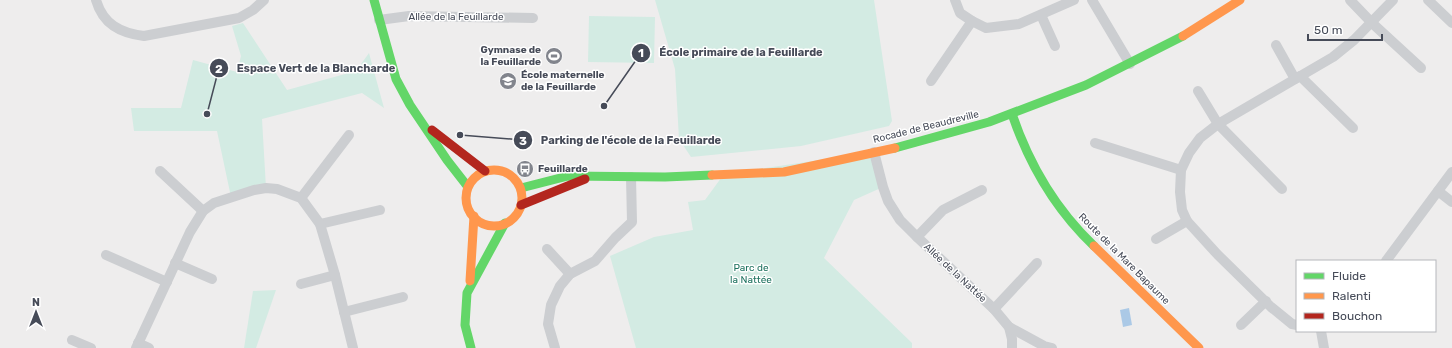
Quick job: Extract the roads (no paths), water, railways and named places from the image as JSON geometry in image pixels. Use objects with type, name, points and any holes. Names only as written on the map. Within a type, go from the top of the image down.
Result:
[{"type":"street","points":[[96,0],[105,19],[116,28],[130,34],[144,36],[239,18],[253,10],[264,0]]},
{"type":"street","points":[[374,0],[396,79],[410,105],[447,160],[468,187]]},
{"type":"street","points":[[955,0],[960,12],[972,21],[986,28],[1019,24],[1074,0]]},
{"type":"street","points":[[1092,0],[1130,64]]},
{"type":"street","name":"Rocade de Beaudreville","points":[[520,188],[568,176],[631,177],[784,172],[892,149],[948,134],[1012,114],[1086,85],[1184,36],[1240,0]]},
{"type":"street","points":[[1350,0],[1372,23],[1421,68]]},
{"type":"street","points":[[1296,325],[1292,324],[1266,301],[1218,255],[1187,221],[1182,210],[1180,192],[1181,170],[1189,153],[1200,138],[1218,124],[1333,58],[1372,23],[1393,0]]},
{"type":"street","points":[[1428,0],[1452,23]]},
{"type":"street","points":[[1041,14],[1055,46]]},
{"type":"street","name":"Allée de la Feuillarde","points":[[379,20],[409,16],[533,18]]},
{"type":"street","points":[[930,81],[972,21]]},
{"type":"street","points":[[1276,45],[1298,77],[1353,128]]},
{"type":"street","points":[[1198,91],[1218,124],[1282,189]]},
{"type":"street","name":"Route de la Mare Bapaume","points":[[1012,114],[1020,138],[1041,180],[1075,228],[1199,348]]},
{"type":"street","points":[[420,120],[485,171]]},
{"type":"street","points":[[301,198],[349,135]]},
{"type":"street","points":[[1095,143],[1181,170]]},
{"type":"street","name":"Allée de la Nattée","points":[[874,152],[888,202],[900,220],[916,237],[994,309],[1008,327],[1012,339],[1012,348]]},
{"type":"street","points":[[494,170],[510,174],[516,180],[520,188],[522,196],[518,213],[505,223],[488,225],[480,222],[469,210],[467,203],[468,187],[472,180],[485,171],[494,170]]},
{"type":"street","points":[[160,171],[203,211]]},
{"type":"street","points":[[1387,260],[1452,172]]},
{"type":"street","name":"Rocade de Beaudreville","points":[[521,205],[590,177]]},
{"type":"street","points":[[555,348],[548,324],[551,305],[560,286],[570,274],[595,261],[615,238],[632,222],[631,177]]},
{"type":"street","points":[[149,348],[137,346],[190,232],[203,211],[214,203],[254,190],[266,188],[277,189],[301,198],[320,224],[353,348]]},
{"type":"street","name":"Allée de la Nattée","points":[[916,237],[943,210],[982,190]]},
{"type":"street","points":[[1438,191],[1452,202]]},
{"type":"street","points":[[320,224],[380,210]]},
{"type":"street","points":[[469,287],[474,216]]},
{"type":"street","points":[[1156,239],[1187,221]]},
{"type":"street","points":[[471,348],[465,325],[467,293],[505,223]]},
{"type":"street","points":[[547,249],[570,274]]},
{"type":"street","points":[[106,256],[167,282]]},
{"type":"street","points":[[175,263],[212,279]]},
{"type":"street","name":"Allée de la Nattée","points":[[994,309],[1037,263]]},
{"type":"street","points":[[302,284],[334,275]]},
{"type":"street","points":[[344,312],[403,297]]},
{"type":"street","points":[[1241,324],[1266,301]]},
{"type":"street","name":"Allée de la Nattée","points":[[1008,327],[1044,346],[1052,348]]},
{"type":"street","points":[[1321,332],[1324,348]]},
{"type":"street","points":[[72,340],[90,348]]},
{"type":"water","points":[[1129,308],[1132,325],[1123,327],[1120,310]]},
{"type":"place","name":"Gymnase de la Feuillarde","points":[[554,56]]},
{"type":"place","name":"École maternelle de la Feuillarde","points":[[508,81]]},
{"type":"place","name":"École primaire de la Feuillarde","points":[[604,106]]},
{"type":"place","name":"Espace Vert de la Blancharde","points":[[207,114]]},
{"type":"place","name":"Parking de l'école de la Feuillarde","points":[[460,135]]},
{"type":"place","name":"Feuillarde","points":[[525,169]]},
{"type":"park label","name":"Parc de la Nattée","points":[[751,274]]}]
